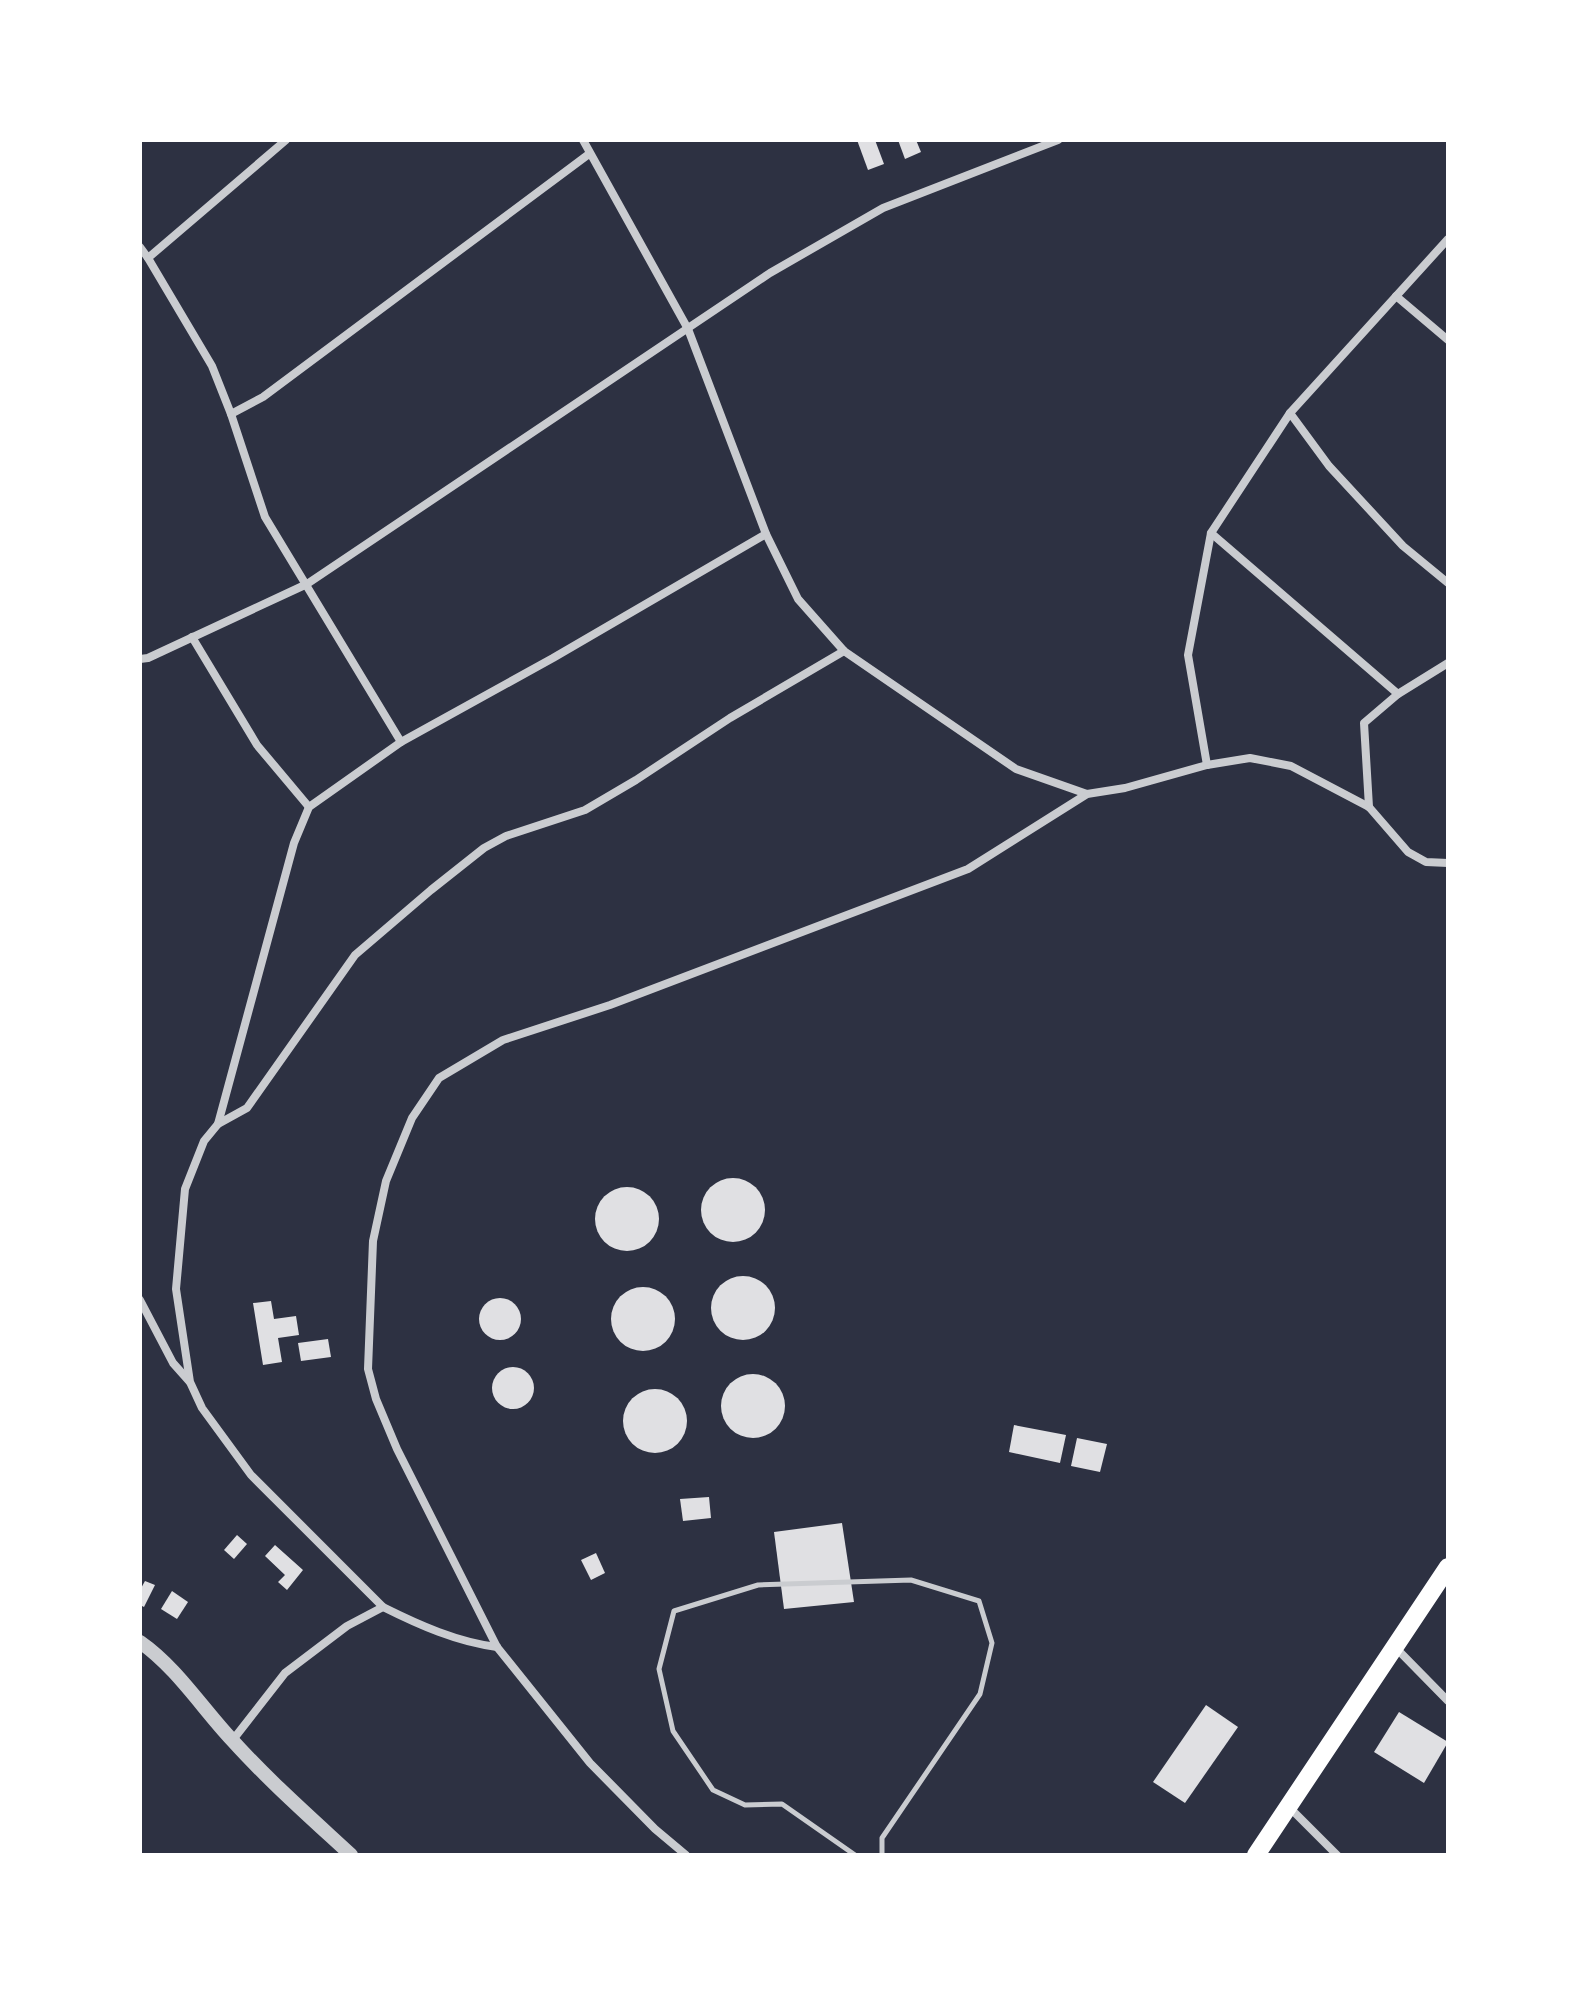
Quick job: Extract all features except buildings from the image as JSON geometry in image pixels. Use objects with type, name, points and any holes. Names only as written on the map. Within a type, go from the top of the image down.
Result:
[{"type":"highway","points":[[1262,1851],[1448,1567]]},
{"type":"street","points":[[148,258],[286,140]]},
{"type":"street","points":[[583,140],[688,329],[766,534],[798,599],[844,651],[1016,769],[1087,794]]},
{"type":"street","points":[[140,659],[307,584],[770,273],[883,208],[1058,140]]},
{"type":"street","points":[[231,414],[263,397],[589,154]]},
{"type":"street","points":[[1207,765],[1188,655],[1211,533],[1290,413],[1448,239]]},
{"type":"street","points":[[140,247],[212,366],[265,517],[401,742]]},
{"type":"street","points":[[1396,296],[1448,340]]},
{"type":"street","points":[[1290,413],[1329,466],[1403,546],[1448,583]]},
{"type":"street","points":[[1211,533],[1398,694]]},
{"type":"street","points":[[218,1124],[294,843],[309,807],[401,742],[766,534]]},
{"type":"street","points":[[192,637],[257,745],[309,807]]},
{"type":"street","points":[[497,1647],[475,1644],[407,1620],[383,1607],[251,1475],[202,1408],[190,1382],[176,1289],[185,1189],[204,1141],[218,1124],[247,1108],[355,955],[431,890],[484,848],[506,836],[585,810],[730,718],[844,651]]},
{"type":"street","points":[[1369,807],[1364,723],[1398,694],[1448,663]]},
{"type":"street","points":[[686,1855],[655,1829],[590,1763],[497,1647],[397,1449],[376,1399],[368,1369],[373,1241],[386,1181],[412,1118],[439,1078],[503,1040],[610,1005],[968,869],[1087,794],[1125,788],[1207,765],[1250,758],[1291,766],[1369,807],[1408,852],[1426,862],[1448,863]]},
{"type":"street","points":[[140,1300],[173,1363],[190,1382]]},
{"type":"street","points":[[232,1741],[285,1673],[347,1626],[383,1607]]},
{"type":"street","points":[[140,1642],[156,1653],[232,1741],[351,1855]]},
{"type":"street","points":[[1395,1647],[1448,1701]]},
{"type":"street","points":[[1289,1806],[1337,1855]]},
{"type":"lane","points":[[855,1855],[782,1804],[745,1805],[713,1790],[673,1731],[659,1669],[674,1611],[758,1585],[896,1580],[911,1580],[979,1601],[992,1643],[980,1694],[882,1838],[882,1855]]}]
